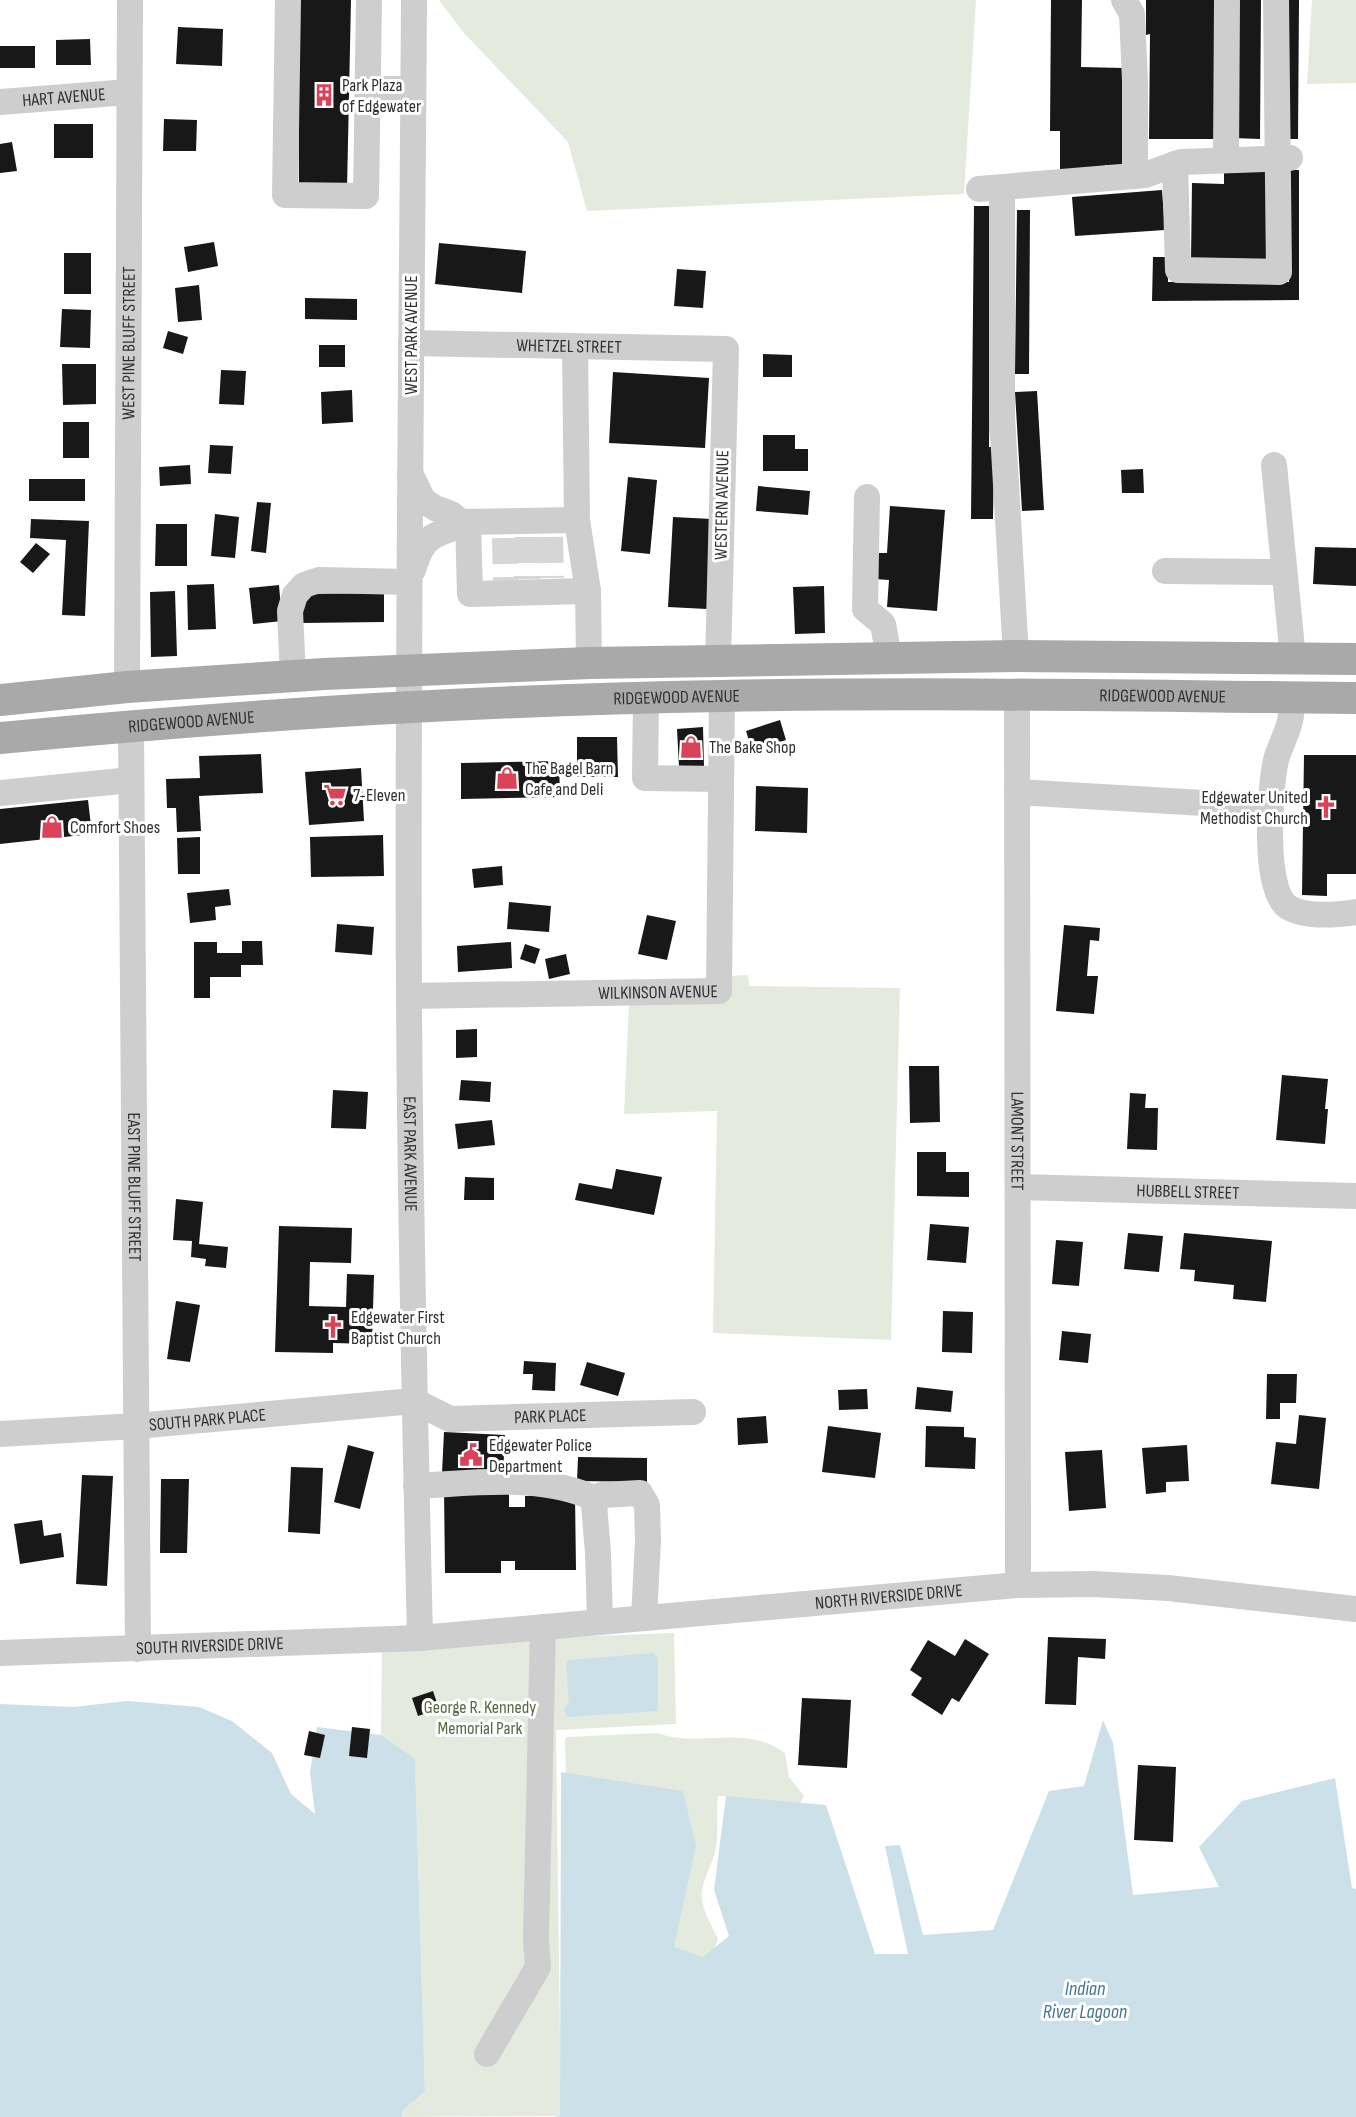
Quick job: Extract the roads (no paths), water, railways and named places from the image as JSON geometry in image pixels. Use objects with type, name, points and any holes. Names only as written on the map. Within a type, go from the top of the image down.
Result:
[{"type":"main road","name":"RIDGEWOOD AVENUE","points":[[0,700],[127,687],[293,676],[589,663],[1017,656],[1356,659]]},
{"type":"main road","points":[[1017,695],[1043,680],[1129,666],[1150,657]]},
{"type":"main road","points":[[0,718],[77,711],[97,691]]},
{"type":"main road","name":"RIDGEWOOD AVENUE","points":[[0,738],[131,725],[409,707],[722,696],[1017,695],[1356,698]]},
{"type":"street","name":"WEST PINE BLUFF STREET","points":[[127,687],[130,0]]},
{"type":"street","points":[[288,0],[285,195],[366,196],[369,0]]},
{"type":"street","name":"WEST PARK AVENUE","points":[[409,670],[414,0]]},
{"type":"street","points":[[1124,0],[1132,14],[1135,176]]},
{"type":"street","points":[[1226,160],[1227,0]]},
{"type":"street","points":[[1175,164],[1178,270],[1279,272],[1283,158],[1276,0]]},
{"type":"street","points":[[368,89],[413,88]]},
{"type":"street","name":"HART AVENUE","points":[[0,102],[129,92]]},
{"type":"street","points":[[1017,656],[991,188],[1145,175],[1181,162],[1283,158]]},
{"type":"street","name":"WHETZEL STREET","points":[[411,343],[726,349]]},
{"type":"street","points":[[575,346],[577,520],[588,591],[589,663]]},
{"type":"street","name":"WESTERN AVENUE","points":[[718,661],[726,349]]},
{"type":"street","points":[[1274,465],[1293,658]]},
{"type":"street","points":[[410,473],[423,500],[465,522],[528,529],[577,520]]},
{"type":"street","points":[[867,497],[865,609],[883,624],[889,657]]},
{"type":"street","points":[[293,676],[290,611],[295,595],[304,585],[319,580],[409,582],[418,554],[427,541],[465,522]]},
{"type":"street","points":[[465,522],[470,594],[528,586],[588,591]]},
{"type":"street","points":[[1165,571],[1283,572]]},
{"type":"street","name":"EAST PARK AVENUE","points":[[409,670],[409,996],[414,1401],[420,1638]]},
{"type":"street","name":"LAMONT STREET","points":[[1017,695],[1018,1585]]},
{"type":"street","name":"WILKINSON AVENUE","points":[[409,996],[719,991],[722,696]]},
{"type":"street","points":[[1290,697],[1291,716],[1276,758],[1271,789],[1270,846],[1277,894],[1287,906],[1305,912],[1341,914],[1356,912]]},
{"type":"street","points":[[646,699],[645,778],[721,779]]},
{"type":"street","name":"EAST PINE BLUFF STREET","points":[[131,725],[138,1648]]},
{"type":"street","points":[[0,793],[131,780]]},
{"type":"street","points":[[1017,792],[1271,807]]},
{"type":"street","name":"HUBBELL STREET","points":[[1018,1187],[1356,1196]]},
{"type":"street","name":"SOUTH PARK PLACE","points":[[0,1434],[136,1426],[414,1401]]},
{"type":"street","name":"PARK PLACE","points":[[414,1401],[450,1419],[693,1412]]},
{"type":"street","points":[[416,1486],[525,1482],[574,1489],[598,1500]]},
{"type":"street","points":[[600,1622],[594,1505],[602,1495],[613,1493],[640,1493],[647,1505],[648,1540],[644,1618]]},
{"type":"street","name":"NORTH RIVERSIDE DRIVE","points":[[420,1638],[1018,1585],[1093,1584],[1158,1588],[1356,1609]]},
{"type":"street","points":[[487,2054],[538,1967],[536,1939],[543,1627]]},
{"type":"street","name":"SOUTH RIVERSIDE DRIVE","points":[[0,1653],[420,1638]]},
{"type":"water","points":[[653,1653],[658,1658],[658,1711],[567,1717],[564,1710],[569,1703],[566,1664],[569,1660]]},
{"type":"water","points":[[127,1701],[199,1707],[232,1721],[272,1753],[291,1794],[315,1814],[310,1773],[317,1727],[381,1735],[415,1759],[425,2092],[403,2110],[402,2117],[0,2117],[0,1704],[73,1707]]},
{"type":"water","name":"Indian River Lagoon","points":[[1103,1720],[1113,1743],[1133,1895],[1219,1887],[1199,1847],[1242,1801],[1335,1778],[1352,1888],[1356,1889],[1356,2117],[552,2117],[560,2116],[561,1772],[683,1791],[696,1846],[674,1947],[703,1957],[729,1936],[714,1890],[726,1796],[826,1805],[875,1954],[908,1954],[885,1846],[900,1845],[923,1935],[993,1930],[1049,1791],[1084,1786]]},
{"type":"tunnel","points":[[527,537],[527,579]]},
{"type":"tunnel","points":[[550,537],[551,578]]},
{"type":"tunnel","points":[[505,538],[506,580]]},
{"type":"place","name":"Park Plaza of Edgewater","points":[[324,95]]},
{"type":"place","name":"The Bake Shop","points":[[691,747]]},
{"type":"place","name":"The Bagel Barn Cafe and Deli","points":[[507,778]]},
{"type":"place","name":"7-Eleven","points":[[335,795]]},
{"type":"place","name":"Edgewater United Methodist Church","points":[[1326,807]]},
{"type":"place","name":"Comfort Shoes","points":[[52,827]]},
{"type":"place","name":"Edgewater First Baptist Church","points":[[333,1327]]},
{"type":"place","name":"Edgewater Police Department","points":[[471,1455]]},
{"type":"park label","name":"George R. Kennedy Memorial Park","points":[[480,1717]]}]
